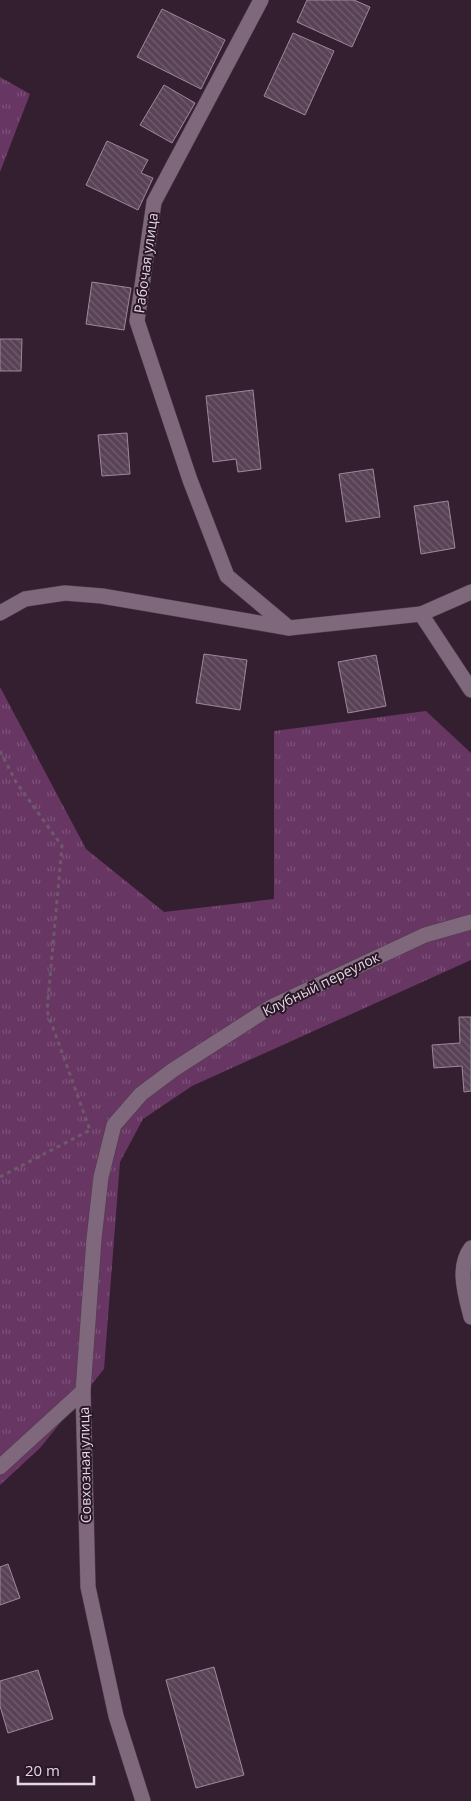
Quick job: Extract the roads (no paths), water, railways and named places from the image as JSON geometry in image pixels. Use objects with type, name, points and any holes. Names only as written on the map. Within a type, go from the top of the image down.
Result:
[{"type":"street","name":"Рабочая улица","points":[[261,0],[154,202],[137,321],[190,480],[227,576],[289,628]]},
{"type":"street","points":[[0,612],[25,598],[65,593],[102,596],[289,628],[421,614],[471,592]]},
{"type":"street","points":[[421,614],[471,690]]},
{"type":"street","name":"Клубный переулок","points":[[114,1125],[141,1094],[173,1070],[271,1007],[425,934],[471,922]]},
{"type":"street","name":"Совхозная улица","points":[[114,1125],[101,1177],[94,1239],[83,1391],[88,1587],[116,1716],[143,1801]]},
{"type":"street","points":[[471,1248],[464,1267],[463,1285],[471,1317]]},
{"type":"street","points":[[0,1467],[83,1391]]}]
